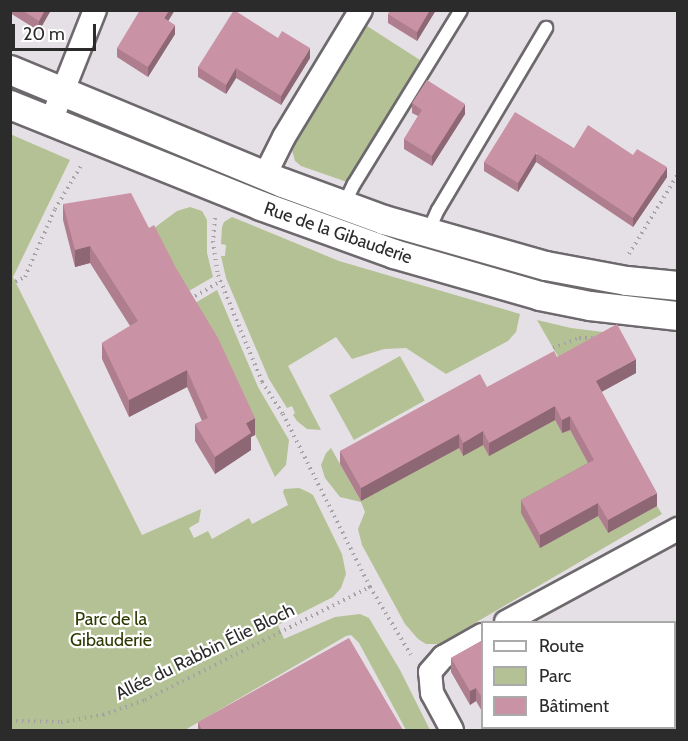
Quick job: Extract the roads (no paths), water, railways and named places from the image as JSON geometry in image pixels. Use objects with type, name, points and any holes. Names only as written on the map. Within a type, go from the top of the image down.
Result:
[{"type":"street","points":[[51,121],[95,10]]},
{"type":"street","points":[[265,176],[284,137],[361,10]]},
{"type":"street","name":"Rue de la Gibauderie","points":[[10,70],[265,176],[344,206],[427,233],[546,266],[619,280],[678,286]]},
{"type":"street","points":[[10,93],[44,103],[51,102],[62,91]]},
{"type":"street","name":"Rue de la Gibauderie","points":[[10,105],[222,190],[393,254],[540,296],[590,306],[678,316]]},
{"type":"street","points":[[508,621],[678,529]]},
{"type":"street","points":[[452,730],[429,685],[431,669],[448,654],[481,636]]},
{"type":"lane","points":[[344,206],[354,184],[461,10]]},
{"type":"lane","points":[[427,233],[438,210],[546,28]]},
{"type":"park label","name":"Parc de la Gibauderie","points":[[111,630]]}]
